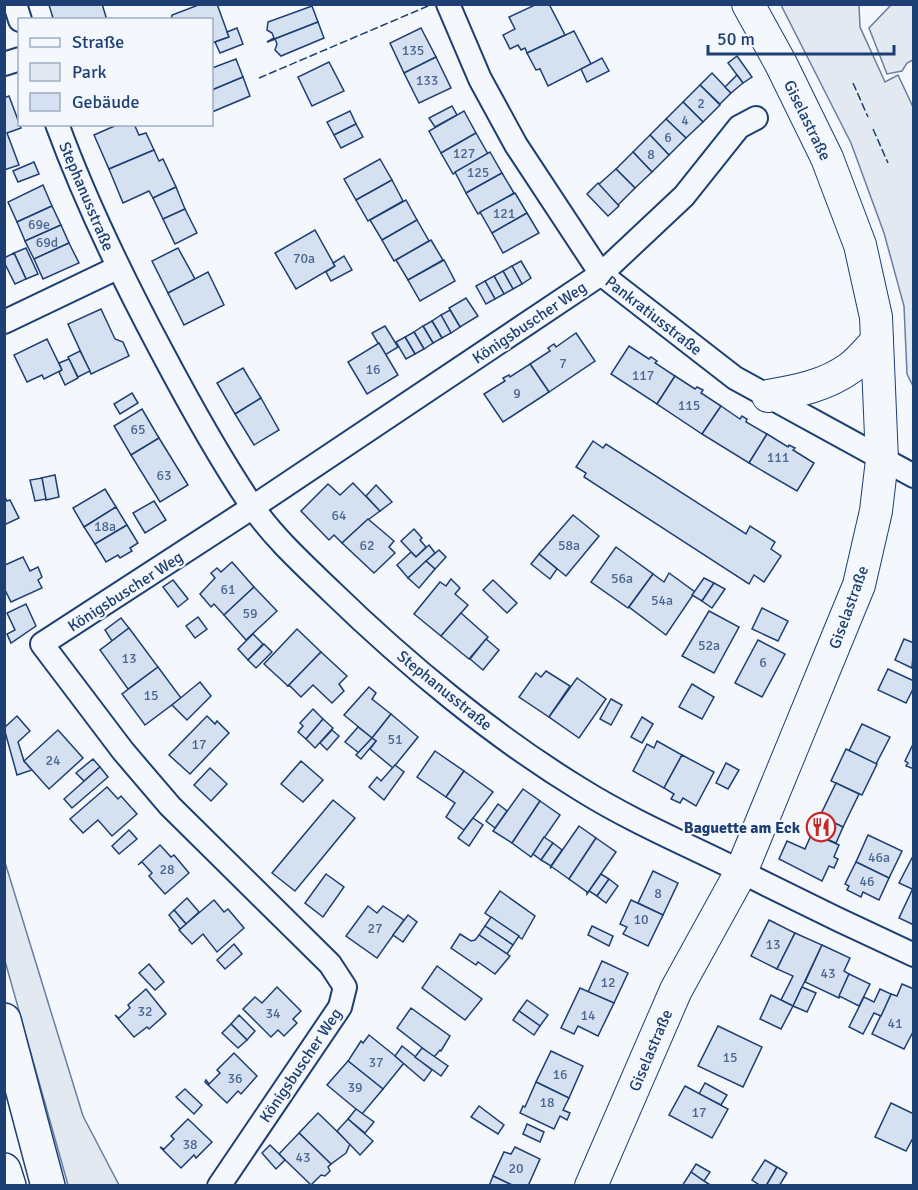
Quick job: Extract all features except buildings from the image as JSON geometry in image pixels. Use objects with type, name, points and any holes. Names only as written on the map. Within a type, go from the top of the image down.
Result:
[{"type":"highway","points":[[4,1020],[48,1185]]},
{"type":"highway","points":[[4,1170],[9,1185]]},
{"type":"main road","name":"Giselastraße","points":[[591,1185],[676,990],[741,872],[859,585],[876,511],[882,460],[876,317],[860,245],[827,158],[781,64],[748,4]]},
{"type":"main road","points":[[768,396],[806,390],[827,380],[850,368],[877,341]]},
{"type":"street","name":"Pankratiusstraße","points":[[448,4],[480,79],[516,145],[601,274],[735,378],[914,476]]},
{"type":"street","name":"Königsbuscher Weg","points":[[219,1185],[340,1007],[345,987],[330,964],[170,806],[123,751],[42,644],[253,507],[601,274],[684,196],[739,127],[756,118]]},
{"type":"street","name":"Stephanusstraße","points":[[58,126],[71,163],[117,268],[169,366],[253,507],[293,555],[354,614],[424,675],[498,733],[589,795],[648,828],[914,956]]},
{"type":"street","name":"Stephanusstraße","points":[[4,322],[117,268]]},
{"type":"green space","points":[[781,5],[859,5],[860,27],[885,82],[898,75],[913,107],[913,386],[907,374],[904,306],[884,233],[851,143]]},
{"type":"green space","points":[[891,5],[913,5],[913,60],[907,63],[902,71],[887,74],[869,28]]},
{"type":"green space","points":[[4,859],[83,1116],[119,1185],[68,1185],[5,961]]},
{"type":"fence","points":[[259,78],[428,6]]},
{"type":"fence","points":[[853,83],[868,117]]},
{"type":"fence","points":[[873,129],[888,163]]},
{"type":"place","name":"Baguette am Eck","points":[[821,827]]}]
